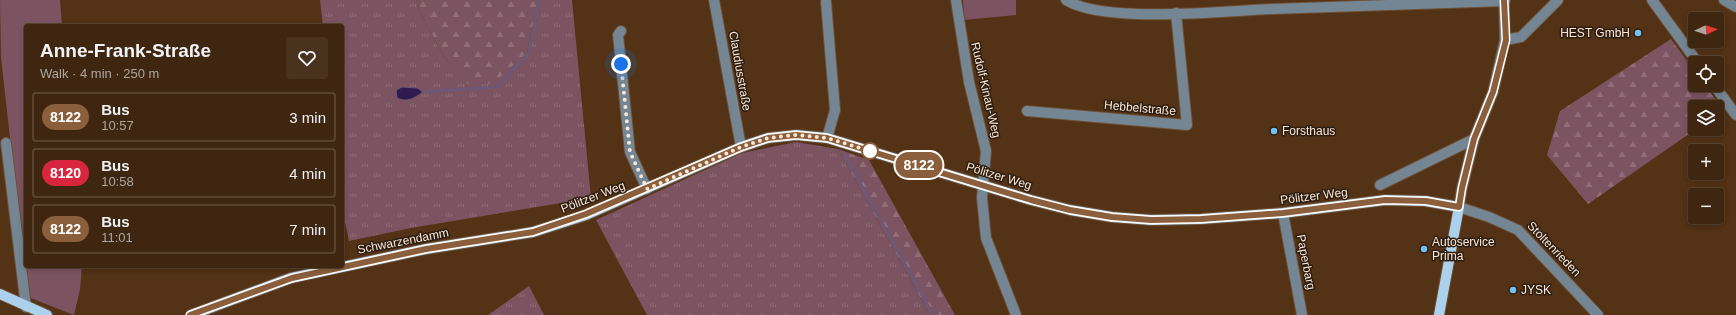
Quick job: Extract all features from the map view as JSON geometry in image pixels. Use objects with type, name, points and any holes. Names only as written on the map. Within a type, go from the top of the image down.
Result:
[{"type":"main road","name":"Pölitzer Weg","points":[[484,240],[533,232],[586,214],[647,189],[741,147],[768,138],[796,135],[827,138],[1070,210],[1112,217],[1151,220],[1201,219],[1283,213],[1385,200],[1426,201],[1459,207]]},
{"type":"main road","points":[[1439,315],[1459,207]]},
{"type":"main road","name":"Schwarzendamm","points":[[344,267],[426,249],[484,240]]},
{"type":"main road","name":"Schwarzendamm","points":[[191,315],[292,278],[338,268]]},
{"type":"main road","points":[[0,294],[47,315]]},
{"type":"street","name":"Claudiusstraße","points":[[714,0],[741,147]]},
{"type":"street","name":"Rudolf-Kinau-Weg","points":[[956,0],[969,82],[986,151],[982,198],[986,238],[1016,315]]},
{"type":"street","points":[[1066,0],[1084,8],[1114,13],[1176,13],[1252,5],[1504,1],[1506,40],[1493,92],[1474,139],[1459,207]]},
{"type":"street","points":[[1506,40],[1521,37],[1558,0]]},
{"type":"street","points":[[1652,0],[1693,56]]},
{"type":"street","points":[[1724,0],[1736,7]]},
{"type":"street","points":[[826,2],[835,110],[827,138]]},
{"type":"street","name":"Hebbelstraße","points":[[1027,111],[1187,125],[1176,13]]},
{"type":"street","points":[[621,31],[618,35],[630,152],[647,189]]},
{"type":"street","points":[[1719,92],[1736,115]]},
{"type":"street","points":[[1380,185],[1474,139]]},
{"type":"street","points":[[6,143],[26,306]]},
{"type":"street","name":"Stoltenrieden","points":[[1459,207],[1489,217],[1518,230],[1598,315]]},
{"type":"street","name":"Paperbarg","points":[[1283,213],[1302,315]]},
{"type":"green space","points":[[0,0],[60,0],[62,24],[24,24],[24,262],[1,58]]},
{"type":"green space","points":[[320,0],[416,0],[421,14],[444,57],[469,84],[527,52],[538,0],[572,0],[591,198],[411,228],[349,241],[344,217],[344,24],[323,24]]},
{"type":"green space","points":[[416,0],[538,0],[527,52],[494,83],[469,85],[444,57],[421,14]]},
{"type":"green space","points":[[963,0],[1016,0],[1016,15],[964,20]]},
{"type":"green space","points":[[1671,39],[1688,62],[1688,92],[1710,92],[1716,100],[1688,100],[1688,135],[1588,204],[1547,155],[1560,111]]},
{"type":"green space","points":[[796,142],[838,149],[930,315],[647,315],[596,220],[742,153]]},
{"type":"green space","points":[[838,149],[869,160],[955,315],[930,315]]},
{"type":"green space","points":[[25,268],[82,268],[80,289],[74,315],[28,297]]},
{"type":"green space","points":[[529,286],[544,315],[488,315]]},
{"type":"shaded area","points":[[402,87],[417,88],[423,92],[411,99],[404,100],[397,98],[396,90]]},
{"type":"waterway","points":[[423,92],[497,87],[529,53],[539,0]]},
{"type":"waterway","points":[[845,156],[933,315]]},
{"type":"bus line","name":"8122","points":[[344,266],[426,249],[533,232],[586,214],[647,189],[741,147],[768,138],[796,135],[827,138],[1031,200],[1070,210],[1112,217],[1151,220],[1201,219],[1283,213],[1385,200],[1426,201],[1459,207],[1474,139],[1493,92],[1506,40],[1504,0]]},
{"type":"bus line","name":"8122","points":[[190,315],[292,278],[336,268]]},
{"type":"place","name":"HEST GmbH","points":[[1638,33]]},
{"type":"place","name":"Forsthaus","points":[[1274,131]]},
{"type":"place","name":"Autoservice Prima","points":[[1424,249]]},
{"type":"place","name":"JYSK","points":[[1513,290]]},
{"type":"route","points":[[621,64],[630,152],[647,189],[741,147],[768,138],[796,135],[827,138],[870,151]]}]
